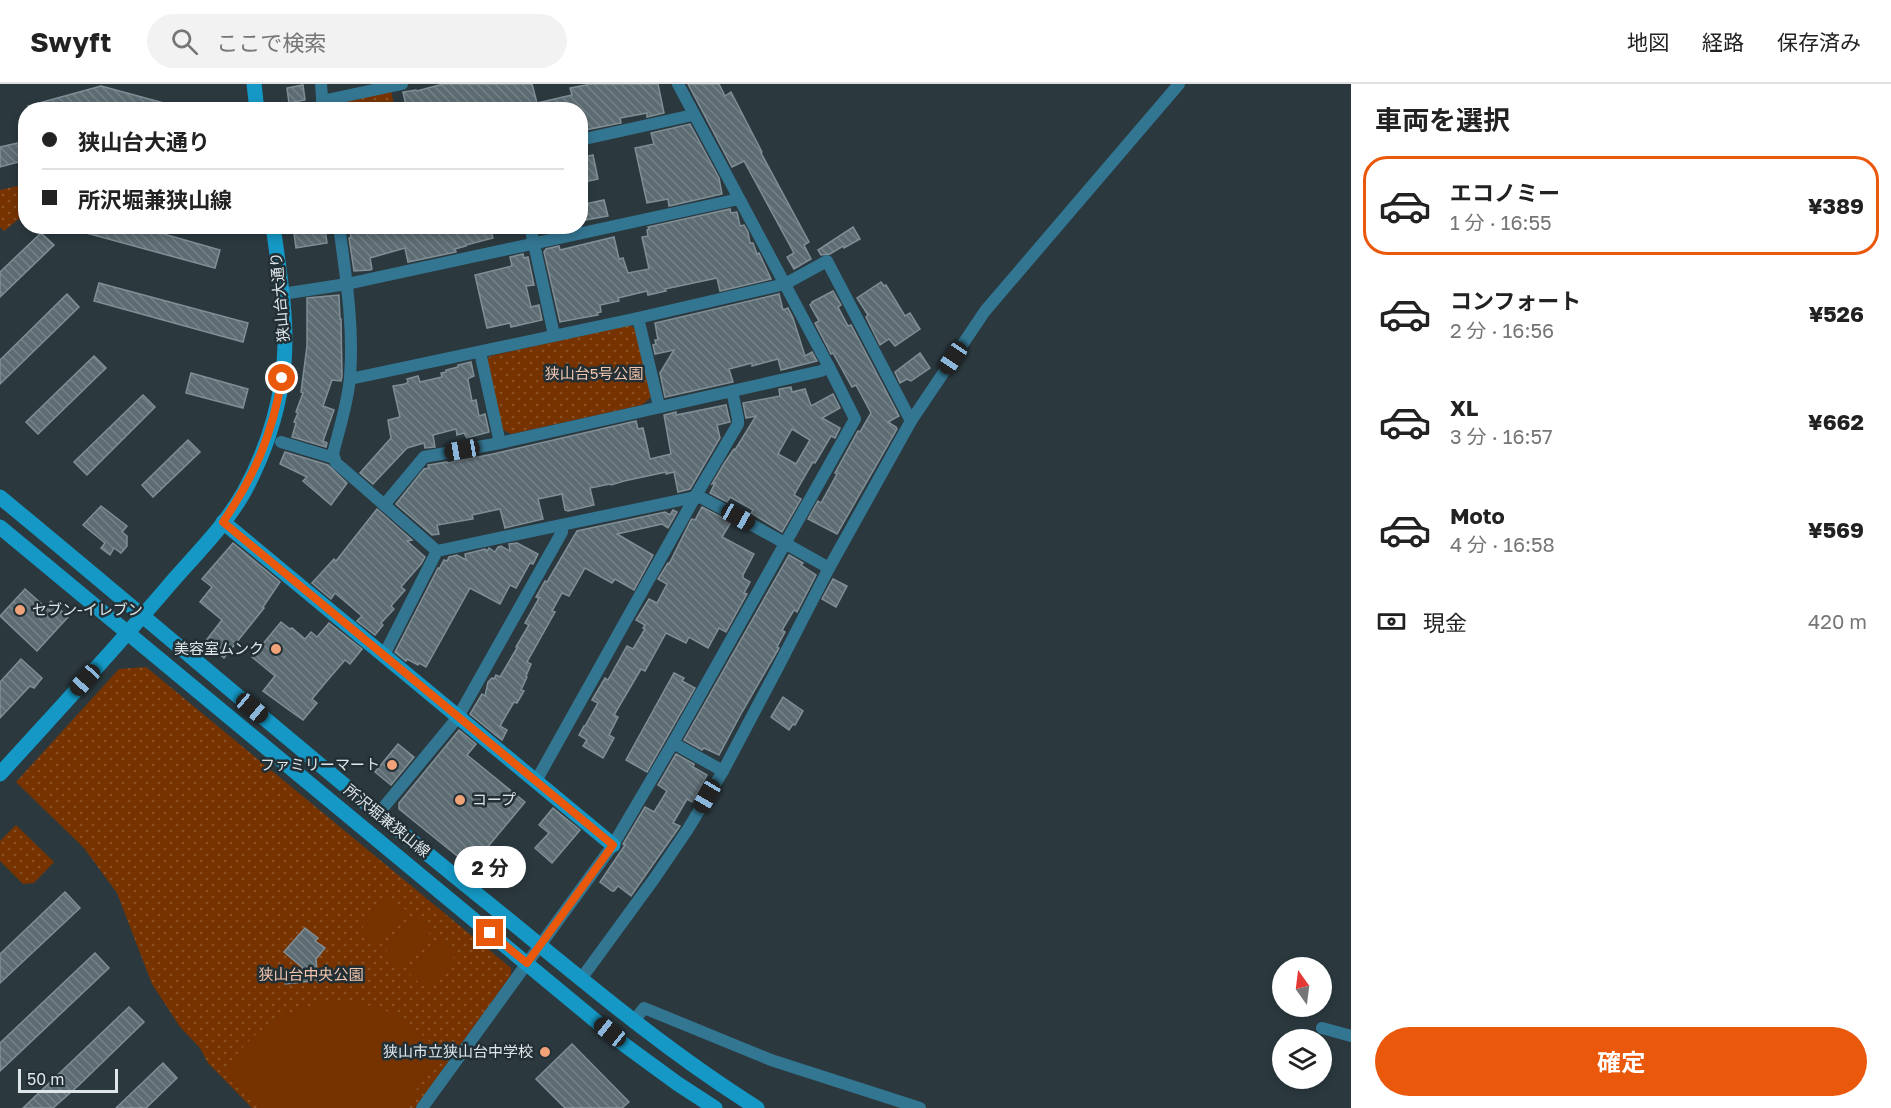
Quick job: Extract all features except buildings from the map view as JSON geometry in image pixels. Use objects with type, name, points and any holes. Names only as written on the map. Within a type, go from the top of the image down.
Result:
[{"type":"main road","points":[[254,84],[256,102]]},
{"type":"main road","name":"狭山台大通り","points":[[0,774],[143,615],[223,522],[243,493],[259,460],[277,409],[282,378],[285,339],[274,234]]},
{"type":"main road","name":"所沢堀兼狭山線","points":[[0,497],[378,814],[633,1022],[711,1079],[757,1108]]},
{"type":"main road","points":[[223,522],[613,845]]},
{"type":"main road","name":"所沢堀兼狭山線","points":[[1,529],[626,1046],[715,1108]]},
{"type":"street","points":[[321,84],[323,102]]},
{"type":"street","points":[[334,102],[402,84]]},
{"type":"street","points":[[422,1108],[613,845],[855,419],[678,84]]},
{"type":"street","points":[[581,979],[654,879],[723,771],[829,568],[911,421],[985,311],[1179,84]]},
{"type":"street","points":[[588,138],[693,115]]},
{"type":"street","points":[[588,231],[739,198]]},
{"type":"street","points":[[340,234],[350,311],[350,379],[334,458],[342,468],[437,551]]},
{"type":"street","points":[[532,234],[554,335]]},
{"type":"street","points":[[282,294],[347,284],[575,234]]},
{"type":"street","points":[[350,379],[638,318],[785,284],[827,261],[911,421]]},
{"type":"street","points":[[638,318],[659,406]]},
{"type":"street","points":[[480,352],[500,443]]},
{"type":"street","points":[[384,505],[424,457],[500,443],[659,406],[732,392],[821,371],[829,367]]},
{"type":"street","points":[[536,781],[738,424],[732,392]]},
{"type":"street","points":[[281,442],[334,458]]},
{"type":"street","points":[[437,551],[695,497],[702,498],[829,568]]},
{"type":"street","points":[[378,814],[458,717],[562,532],[562,525]]},
{"type":"street","points":[[384,654],[437,551]]},
{"type":"street","points":[[673,743],[723,771]]},
{"type":"street","points":[[633,1022],[644,1008],[771,1060],[920,1108]]},
{"type":"street","points":[[1322,1028],[1351,1036]]},
{"type":"green space","points":[[391,91],[393,102],[341,102]]},
{"type":"green space","points":[[18,186],[18,220],[4,231],[0,227],[0,190]]},
{"type":"green space","name":"狭山台5号公園","points":[[630,325],[635,329],[651,397],[642,405],[511,434],[502,429],[486,361],[490,356]]},
{"type":"green space","name":"狭山台中央公園","points":[[146,667],[511,968],[511,975],[415,1108],[252,1108],[208,1063],[200,1048],[180,1027],[152,984],[117,893],[84,848],[16,782],[119,669]]},
{"type":"green space","points":[[16,825],[54,862],[34,883],[23,884],[0,861],[0,841]]},
{"type":"green space","points":[[388,897],[406,910],[375,947],[358,933]]},
{"type":"green space","points":[[414,917],[431,931],[401,968],[384,954]]},
{"type":"green space","points":[[440,939],[457,953],[427,989],[410,975]]},
{"type":"green space","points":[[325,1001],[361,1004],[390,1013],[415,1029],[441,1053],[404,1108],[261,1108],[224,1070],[268,1025],[292,1012]]},
{"type":"place","name":"セブン-イレブン","points":[[20,610]]},
{"type":"place","name":"美容室ムンク","points":[[276,649]]},
{"type":"place","name":"ファミリーマート","points":[[392,765]]},
{"type":"place","name":"コープ","points":[[460,800]]},
{"type":"place","name":"狭山市立狭山台中学校","points":[[545,1052]]},
{"type":"route","points":[[282,378],[277,409],[259,460],[243,493],[223,522],[613,845],[527,963],[490,933]]}]
